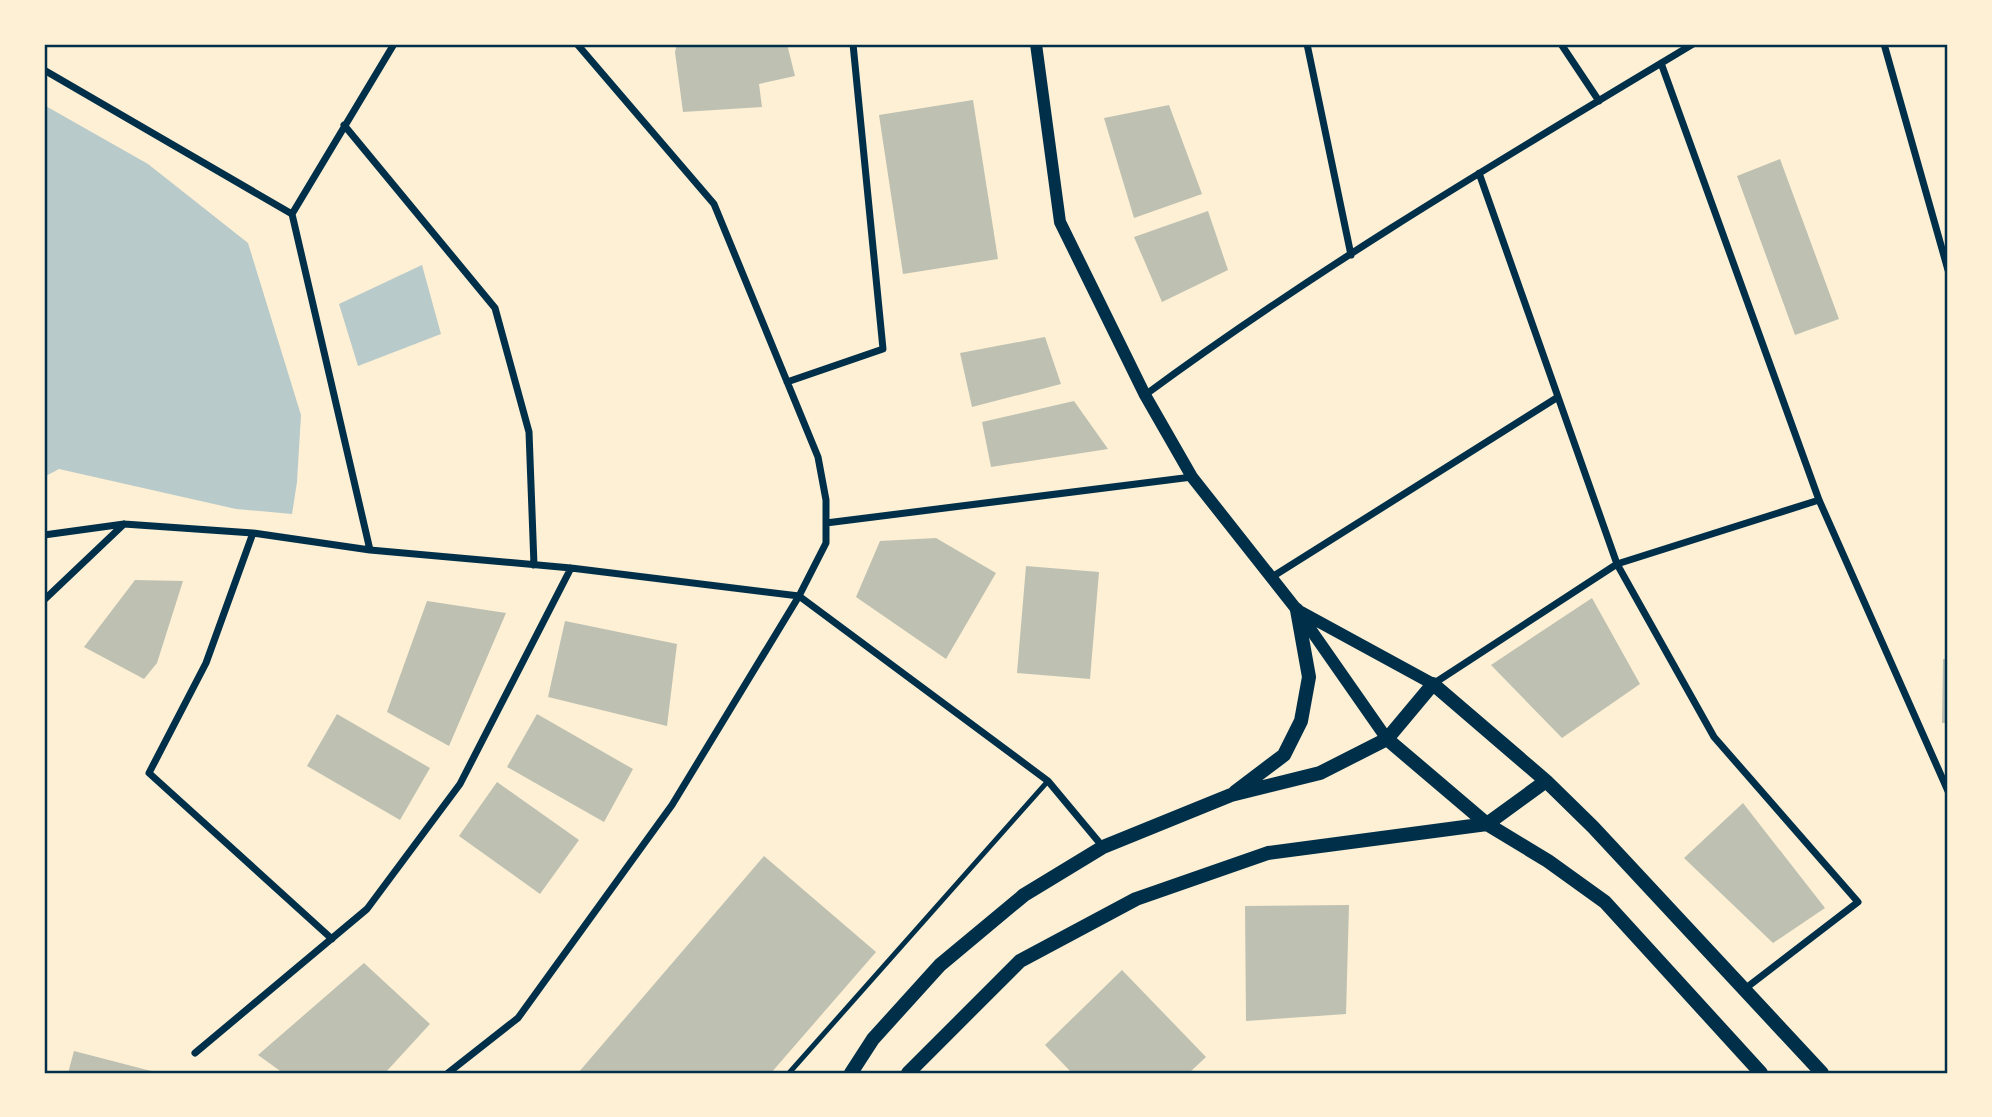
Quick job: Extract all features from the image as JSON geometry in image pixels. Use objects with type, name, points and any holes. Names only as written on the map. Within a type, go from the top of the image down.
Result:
[{"type":"main road","points":[[1231,795],[1284,755],[1301,720],[1309,677],[1297,610]]},
{"type":"main road","points":[[851,1073],[873,1039],[940,965],[1024,895],[1102,847],[1231,795],[1320,774],[1387,739],[1433,684],[1546,781],[1746,988],[1822,1073]]},
{"type":"main road","points":[[1387,739],[1487,824],[1548,861],[1605,902],[1761,1073]]},
{"type":"main road","points":[[908,1073],[1020,961],[1136,899],[1268,853],[1487,824],[1546,781]]},
{"type":"street","points":[[370,550],[292,214],[394,44]]},
{"type":"street","points":[[449,1073],[518,1018],[672,805],[799,596],[826,543],[827,500],[818,457],[713,204],[577,44]]},
{"type":"street","points":[[787,382],[883,349],[853,44]]},
{"type":"street","points":[[1036,44],[1060,222],[1145,395],[1192,477],[1297,610],[1387,739]]},
{"type":"street","points":[[1307,44],[1350,255]]},
{"type":"street","points":[[1561,44],[1599,100]]},
{"type":"street","points":[[1145,395],[1240,325],[1479,173],[1693,44]]},
{"type":"street","points":[[1884,44],[1948,270]]},
{"type":"street","points":[[1661,63],[1819,500],[1948,791]]},
{"type":"street","points":[[44,70],[292,214]]},
{"type":"street","points":[[344,125],[495,308],[529,432],[534,565]]},
{"type":"street","points":[[1479,173],[1616,564],[1714,737],[1858,902],[1746,988]]},
{"type":"street","points":[[1272,577],[1558,397]]},
{"type":"street","points":[[826,523],[1192,477]]},
{"type":"street","points":[[1297,610],[1433,684],[1616,564],[1819,500]]},
{"type":"street","points":[[44,600],[124,524]]},
{"type":"street","points":[[44,535],[124,524],[253,533],[370,550],[571,568],[799,596],[1048,781],[1102,847]]},
{"type":"street","points":[[253,533],[206,663],[149,773],[332,939]]},
{"type":"street","points":[[195,1053],[367,909],[460,784],[571,568]]},
{"type":"lane","points":[[789,1073],[1048,781]]},
{"type":"shaded area","points":[[44,105],[148,164],[248,243],[301,415],[292,514],[236,509],[59,469],[44,477]]},
{"type":"shaded area","points":[[422,265],[441,334],[358,366],[339,304]]},
{"type":"building","points":[[677,44],[787,44],[795,76],[759,84],[762,107],[683,112],[675,52]]},
{"type":"building","points":[[973,100],[998,259],[903,274],[879,115]]},
{"type":"building","points":[[1169,105],[1202,194],[1134,218],[1104,118]]},
{"type":"building","points":[[1780,159],[1839,319],[1795,335],[1737,176]]},
{"type":"building","points":[[1208,211],[1228,270],[1162,302],[1134,237]]},
{"type":"building","points":[[1045,337],[1061,384],[972,407],[960,353]]},
{"type":"building","points":[[1074,401],[1108,449],[991,467],[982,422]]},
{"type":"building","points":[[936,538],[996,573],[946,659],[856,597],[880,541]]},
{"type":"building","points":[[1026,566],[1099,572],[1090,679],[1017,673]]},
{"type":"building","points":[[135,580],[183,581],[157,663],[144,679],[84,647]]},
{"type":"building","points":[[1592,598],[1640,684],[1562,738],[1491,665]]},
{"type":"building","points":[[427,601],[506,613],[449,746],[387,712]]},
{"type":"building","points":[[565,621],[677,644],[667,726],[548,697]]},
{"type":"building","points":[[1943,659],[1948,659],[1948,723],[1942,723]]},
{"type":"building","points":[[337,714],[430,768],[400,820],[307,766]]},
{"type":"building","points":[[537,714],[633,769],[604,822],[507,767]]},
{"type":"building","points":[[497,782],[579,840],[540,894],[459,836]]},
{"type":"building","points":[[1743,803],[1825,908],[1773,943],[1684,858]]},
{"type":"building","points":[[764,856],[876,952],[771,1073],[578,1073]]},
{"type":"building","points":[[1349,905],[1346,1014],[1246,1021],[1245,906]]},
{"type":"building","points":[[364,963],[430,1024],[385,1073],[283,1073],[258,1055]]},
{"type":"building","points":[[1122,970],[1206,1057],[1189,1073],[1072,1073],[1045,1045]]},
{"type":"building","points":[[74,1051],[155,1072],[155,1073],[68,1073]]}]
